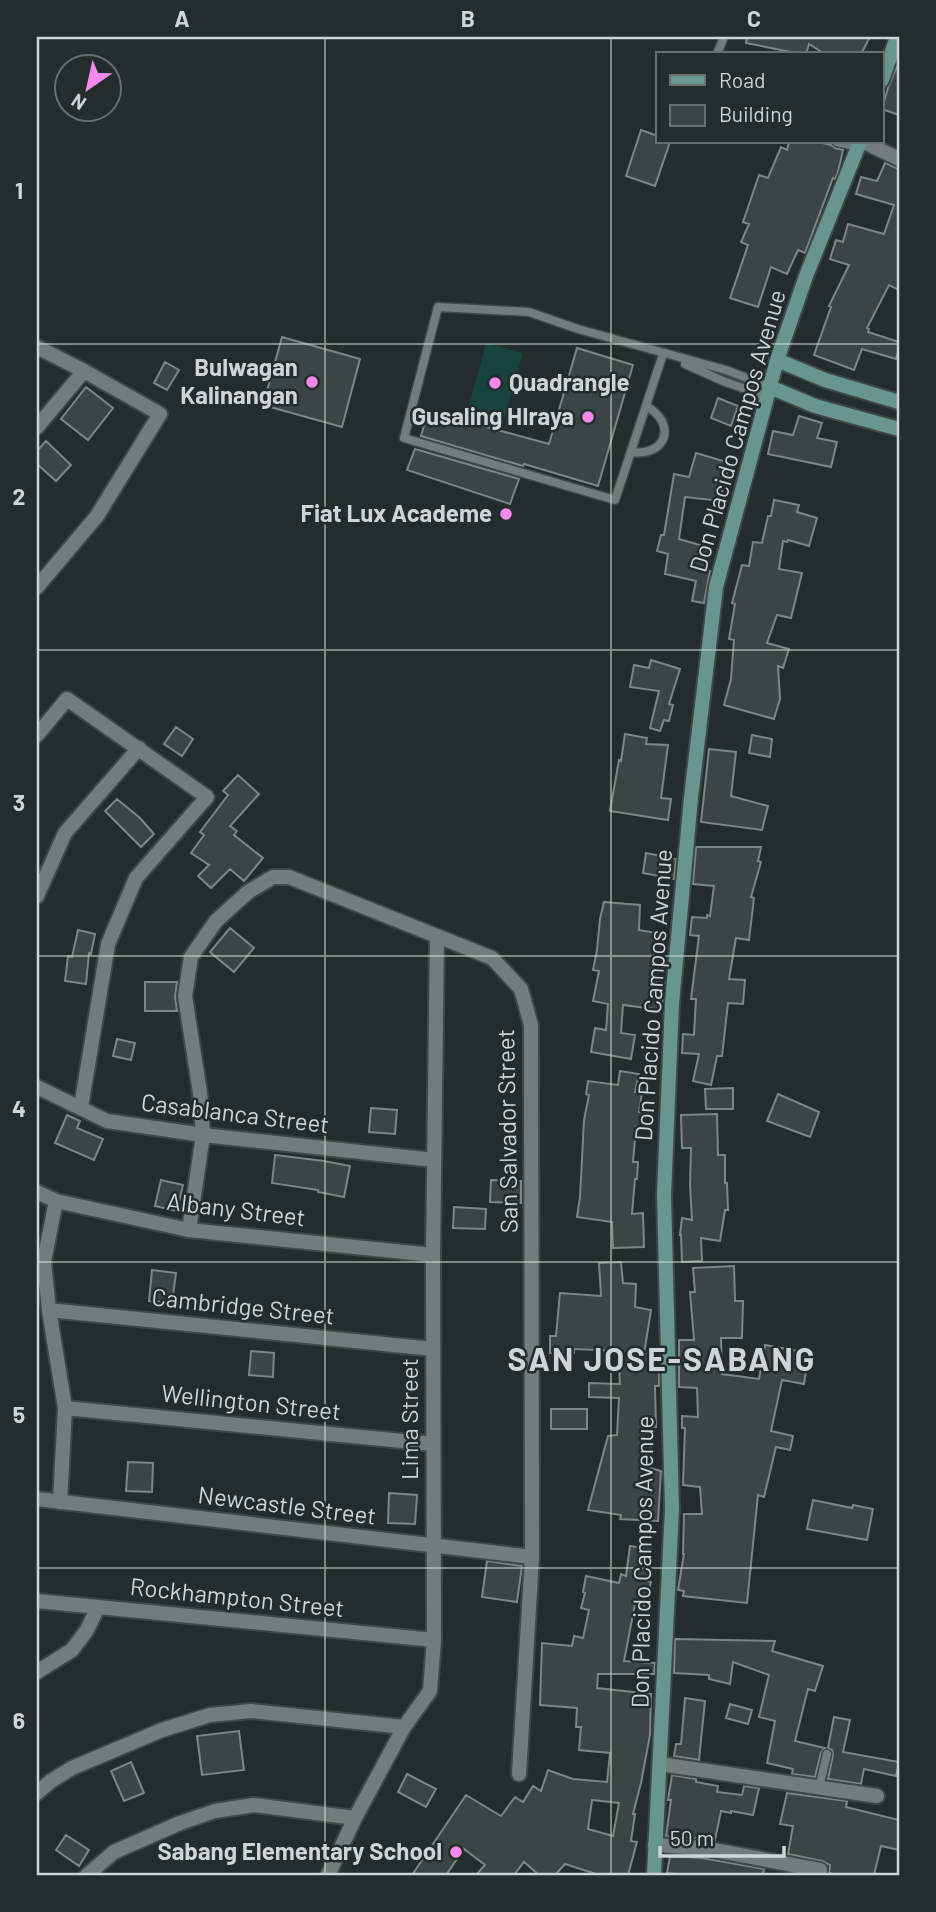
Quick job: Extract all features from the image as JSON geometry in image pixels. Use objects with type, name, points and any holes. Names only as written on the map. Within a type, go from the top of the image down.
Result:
[{"type":"main road","points":[[884,74],[897,37]]},
{"type":"main road","name":"Don Placido Campos Avenue","points":[[654,1875],[672,1509],[664,1195],[672,1003],[691,798],[716,587],[777,360],[806,275],[861,144]]},
{"type":"main road","points":[[777,360],[825,380],[899,402]]},
{"type":"main road","points":[[769,392],[899,429]]},
{"type":"street","points":[[863,144],[899,159]]},
{"type":"street","points":[[37,347],[160,414],[97,516],[37,587]]},
{"type":"street","points":[[37,427],[84,371]]},
{"type":"street","points":[[37,735],[67,699],[206,797],[136,878],[108,944],[81,1107]]},
{"type":"street","points":[[37,896],[65,833],[138,748]]},
{"type":"street","name":"San Salvador Street","points":[[189,1230],[203,1135],[200,1093],[185,996],[191,957],[216,920],[248,891],[273,877],[289,877],[492,958],[521,989],[531,1024],[532,1557],[519,1774]]},
{"type":"street","name":"Lima Street","points":[[328,1875],[404,1727],[430,1691],[434,1640],[433,1255],[437,936]]},
{"type":"street","name":"Casablanca Street","points":[[37,1087],[107,1121],[203,1135],[434,1160]]},
{"type":"street","name":"Albany Street","points":[[37,1192],[56,1201],[189,1230],[433,1255]]},
{"type":"street","points":[[56,1201],[44,1261],[65,1408],[60,1502]]},
{"type":"street","name":"Cambridge Street","points":[[49,1310],[433,1349]]},
{"type":"street","name":"Wellington Street","points":[[65,1408],[433,1444]]},
{"type":"street","name":"Newcastle Street","points":[[37,1499],[532,1557]]},
{"type":"street","name":"Rockhampton Street","points":[[37,1601],[434,1640]]},
{"type":"street","points":[[37,1672],[72,1650],[87,1630],[98,1608]]},
{"type":"street","points":[[37,1793],[72,1768],[162,1730],[210,1714],[251,1711],[404,1727]]},
{"type":"street","points":[[660,1764],[877,1796]]},
{"type":"street","points":[[88,1875],[114,1852],[215,1811],[254,1805],[355,1818]]},
{"type":"street","points":[[655,1845],[703,1848],[820,1870]]},
{"type":"lane","points":[[663,354],[615,500],[404,438],[439,307],[529,312],[578,329],[726,370],[769,392]]},
{"type":"lane","points":[[631,452],[644,454],[656,449],[664,438],[664,425],[657,413],[646,407]]},
{"type":"lane","points":[[819,1788],[827,1754]]},
{"type":"green space","name":"Quadrangle","points":[[486,343],[523,353],[503,423],[467,413]]},
{"type":"building","points":[[747,37],[870,37],[862,52],[822,52],[809,44],[807,52],[791,52],[746,43]]},
{"type":"building","points":[[899,61],[899,115],[884,110],[888,88]]},
{"type":"building","points":[[641,130],[656,135],[656,144],[669,144],[655,186],[626,176]]},
{"type":"building","points":[[788,144],[827,144],[843,150],[838,172],[835,179],[833,178],[805,253],[798,250],[787,274],[771,267],[758,307],[730,298],[748,245],[741,242],[749,224],[743,222],[759,175],[768,178],[781,147],[787,150]]},
{"type":"building","points":[[885,163],[899,169],[899,290],[889,285],[867,328],[868,332],[899,342],[899,348],[896,359],[862,349],[854,370],[814,355],[831,307],[829,306],[849,265],[830,259],[836,240],[843,242],[848,224],[884,234],[894,205],[856,194],[861,177],[877,181]]},
{"type":"building","name":"Bulwagan Kalinangan","points":[[282,337],[360,359],[342,427],[263,405]]},
{"type":"building","name":"Gusaling HIraya","points":[[577,348],[633,365],[598,486],[421,436],[428,411],[549,444]]},
{"type":"building","points":[[165,362],[179,370],[167,390],[154,383]]},
{"type":"building","points":[[86,387],[113,408],[88,440],[61,419]]},
{"type":"building","points":[[718,398],[738,406],[731,426],[711,418]]},
{"type":"building","points":[[799,416],[822,423],[817,438],[837,442],[831,467],[768,454],[773,431],[793,435]]},
{"type":"building","points":[[46,441],[71,465],[56,481],[37,464],[37,451]]},
{"type":"building","points":[[415,449],[519,479],[510,504],[407,470]]},
{"type":"building","points":[[696,453],[730,463],[721,501],[685,497],[679,539],[710,548],[705,569],[710,571],[704,603],[692,601],[696,581],[665,574],[668,554],[657,551],[661,535],[664,535],[674,474],[689,477]]},
{"type":"building","points":[[774,500],[799,505],[797,512],[817,518],[809,546],[783,541],[779,569],[802,573],[791,618],[777,615],[767,643],[789,649],[783,668],[778,666],[780,699],[774,719],[724,705],[731,679],[734,640],[729,639],[735,604],[732,603],[742,565],[749,566],[753,542],[762,543]]},
{"type":"building","points":[[651,660],[680,669],[669,704],[673,705],[669,721],[664,720],[660,731],[650,728],[659,691],[630,687],[634,665],[649,668]]},
{"type":"building","points":[[176,727],[193,739],[182,756],[164,744]]},
{"type":"building","points":[[625,734],[647,738],[646,744],[668,745],[661,798],[671,799],[668,820],[610,811]]},
{"type":"building","points":[[752,735],[772,739],[770,757],[749,753]]},
{"type":"building","points":[[709,749],[736,752],[731,796],[768,806],[762,830],[701,822]]},
{"type":"building","points":[[238,775],[259,794],[230,826],[237,831],[234,835],[263,858],[244,881],[230,869],[211,888],[198,876],[209,865],[191,853],[204,835],[200,832],[228,795],[223,791]]},
{"type":"building","points":[[117,799],[154,834],[141,847],[105,811]]},
{"type":"building","points":[[696,847],[761,847],[758,861],[761,862],[751,897],[754,898],[749,940],[736,938],[729,979],[745,980],[743,1004],[728,1003],[722,1056],[717,1056],[711,1085],[693,1081],[699,1054],[682,1053],[683,1034],[694,1035],[696,999],[691,999],[699,936],[690,935],[692,917],[710,916],[714,886],[693,884]]},
{"type":"building","points":[[646,853],[676,859],[674,879],[643,873]]},
{"type":"building","points":[[604,902],[640,905],[639,930],[657,933],[650,981],[664,983],[662,1010],[623,1005],[621,1033],[635,1035],[631,1059],[591,1052],[595,1028],[606,1030],[608,1004],[593,1001],[599,971],[593,970]]},
{"type":"building","points":[[230,928],[254,948],[234,972],[210,952]]},
{"type":"building","points":[[78,930],[95,934],[91,954],[89,953],[86,984],[65,981],[68,956],[72,957]]},
{"type":"building","points":[[145,982],[177,982],[177,1011],[145,1011]]},
{"type":"building","points":[[117,1039],[135,1043],[131,1060],[113,1056]]},
{"type":"building","points":[[620,1071],[639,1074],[635,1092],[642,1093],[639,1112],[644,1113],[641,1128],[636,1127],[633,1162],[638,1162],[632,1214],[643,1213],[644,1247],[613,1248],[612,1222],[577,1217],[584,1120],[589,1095],[586,1094],[588,1081],[618,1085]]},
{"type":"building","points":[[733,1088],[733,1109],[706,1109],[705,1089]]},
{"type":"building","points":[[778,1094],[819,1112],[810,1137],[767,1121]]},
{"type":"building","points":[[371,1108],[397,1110],[395,1134],[369,1132]]},
{"type":"building","points":[[717,1114],[718,1155],[725,1155],[728,1210],[725,1210],[720,1241],[701,1238],[702,1261],[682,1262],[682,1218],[692,1220],[691,1148],[682,1148],[681,1115]]},
{"type":"building","points":[[67,1115],[80,1121],[77,1128],[103,1139],[94,1160],[55,1143]]},
{"type":"building","points":[[275,1155],[350,1166],[344,1197],[272,1183]]},
{"type":"building","points":[[161,1180],[183,1185],[177,1211],[155,1206]]},
{"type":"building","points":[[491,1180],[521,1181],[521,1203],[490,1202]]},
{"type":"building","points":[[454,1207],[486,1209],[485,1229],[453,1228]]},
{"type":"building","points":[[621,1262],[623,1283],[636,1284],[635,1307],[651,1310],[644,1354],[654,1354],[655,1370],[659,1370],[659,1386],[655,1386],[656,1427],[651,1427],[650,1468],[661,1471],[658,1521],[620,1519],[621,1515],[588,1510],[608,1436],[617,1435],[619,1398],[589,1397],[589,1383],[620,1384],[618,1351],[574,1349],[574,1353],[550,1353],[550,1336],[556,1336],[560,1293],[601,1296],[599,1263]]},
{"type":"building","points":[[734,1266],[735,1301],[743,1301],[742,1338],[721,1338],[722,1374],[759,1379],[765,1345],[809,1353],[804,1384],[782,1380],[771,1431],[793,1436],[790,1450],[776,1447],[764,1497],[758,1495],[747,1603],[683,1596],[684,1591],[678,1590],[684,1554],[684,1514],[702,1514],[700,1487],[683,1485],[685,1428],[682,1428],[682,1416],[698,1417],[697,1388],[679,1387],[679,1340],[694,1340],[690,1292],[695,1292],[693,1268]]},
{"type":"building","points":[[152,1270],[176,1273],[172,1303],[149,1301]]},
{"type":"building","points":[[251,1351],[274,1353],[273,1377],[249,1375]]},
{"type":"building","points":[[551,1409],[587,1409],[587,1429],[551,1429]]},
{"type":"building","points":[[128,1462],[153,1463],[152,1492],[126,1491]]},
{"type":"building","points":[[389,1493],[417,1495],[415,1524],[388,1523]]},
{"type":"building","points":[[813,1500],[852,1508],[853,1505],[873,1509],[867,1540],[807,1529]]},
{"type":"building","points":[[630,1546],[651,1549],[647,1581],[651,1582],[644,1607],[635,1604],[624,1661],[655,1663],[654,1674],[598,1674],[597,1688],[651,1694],[650,1735],[633,1814],[631,1841],[637,1842],[628,1875],[599,1875],[565,1864],[555,1875],[539,1875],[524,1862],[514,1875],[476,1875],[485,1865],[464,1849],[446,1875],[412,1875],[466,1795],[501,1816],[515,1797],[523,1802],[533,1786],[541,1791],[548,1770],[573,1779],[607,1782],[610,1753],[579,1750],[581,1727],[576,1727],[577,1708],[540,1705],[542,1643],[572,1646],[574,1636],[583,1638],[589,1610],[581,1608],[586,1576],[619,1583],[621,1574],[626,1576]],"holes":[[[592,1800],[619,1803],[613,1836],[588,1829]]]},
{"type":"building","points":[[487,1561],[522,1566],[517,1602],[482,1597]]},
{"type":"building","points":[[675,1639],[775,1641],[772,1651],[823,1666],[815,1691],[808,1689],[795,1741],[825,1748],[821,1753],[815,1777],[792,1774],[793,1769],[767,1763],[775,1721],[759,1717],[769,1675],[733,1662],[730,1684],[709,1679],[709,1675],[674,1673]]},
{"type":"building","points":[[685,1698],[705,1701],[699,1760],[674,1756],[676,1744],[681,1744]]},
{"type":"building","points":[[730,1704],[752,1710],[748,1724],[726,1718]]},
{"type":"building","points":[[834,1717],[850,1720],[843,1752],[899,1762],[896,1776],[864,1769],[861,1784],[828,1779],[833,1755],[828,1748]]},
{"type":"building","points":[[239,1731],[244,1770],[202,1775],[197,1736]]},
{"type":"building","points":[[131,1762],[144,1793],[124,1801],[111,1771]]},
{"type":"building","points":[[407,1774],[436,1789],[426,1807],[398,1792]]},
{"type":"building","points":[[672,1775],[718,1786],[717,1792],[742,1795],[744,1786],[759,1788],[753,1815],[721,1811],[715,1840],[666,1836]]},
{"type":"building","points":[[787,1793],[847,1801],[846,1807],[899,1820],[899,1850],[881,1846],[874,1875],[837,1875],[829,1873],[830,1865],[822,1861],[788,1854],[793,1826],[780,1824]]},
{"type":"building","points":[[66,1835],[89,1850],[79,1866],[56,1850]]},
{"type":"building","points":[[670,1856],[702,1858],[764,1869],[763,1875],[667,1873]]},
{"type":"place","name":"Bulwagan Kalinangan","points":[[312,382]]},
{"type":"place","name":"Quadrangle","points":[[495,383]]},
{"type":"place","name":"Gusaling HIraya","points":[[588,417]]},
{"type":"place","name":"Fiat Lux Academe","points":[[506,514]]},
{"type":"place","name":"Sabang Elementary School","points":[[456,1852]]},
{"type":"district","name":"SAN JOSE-SABANG","points":[[662,1360]]}]
